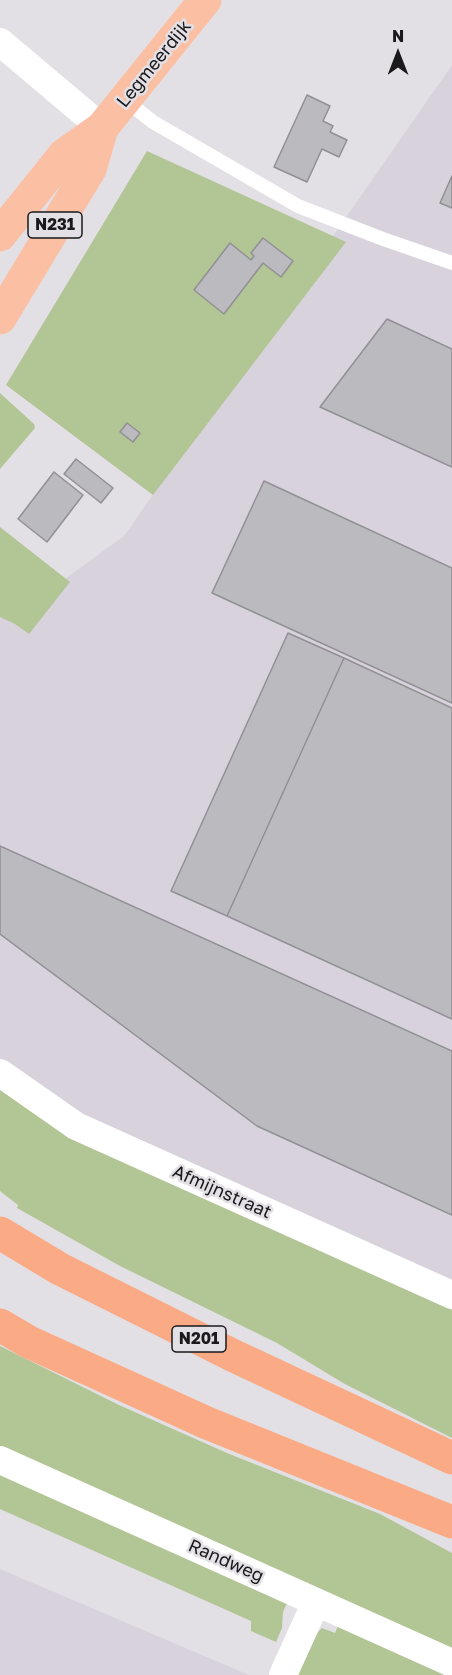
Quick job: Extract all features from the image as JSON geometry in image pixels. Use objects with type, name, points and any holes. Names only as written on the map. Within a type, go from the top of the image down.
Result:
[{"type":"highway","name":"N201","points":[[0,1233],[60,1269],[232,1355],[452,1458]]},
{"type":"highway","points":[[0,1325],[29,1342],[207,1423],[452,1522]]},
{"type":"main road","name":"Legmeerdijk","points":[[0,235],[64,154],[102,128],[205,0]]},
{"type":"main road","name":"Legmeerdijk","points":[[0,318],[90,169],[102,128]]},
{"type":"street","points":[[0,42],[102,128]]},
{"type":"street","name":"Afmijnstraat","points":[[0,1073],[76,1126],[452,1295]]},
{"type":"street","name":"Randweg","points":[[0,1460],[444,1660]]},
{"type":"street","points":[[283,1675],[316,1602]]},
{"type":"lane","points":[[124,100],[153,122],[298,206],[452,264]]},
{"type":"shaded area","points":[[452,65],[452,1328],[0,1113],[0,599],[25,608],[124,536]]},
{"type":"shaded area","points":[[0,1569],[249,1675],[0,1675]]},
{"type":"green space","points":[[147,151],[346,242],[153,495],[6,385]]},
{"type":"green space","points":[[0,393],[34,424],[35,428],[0,469]]},
{"type":"green space","points":[[0,527],[70,582],[29,634],[0,617]]},
{"type":"green space","points":[[0,1089],[78,1139],[452,1310],[452,1438],[343,1383],[277,1343],[120,1266],[17,1208],[18,1205],[0,1191]]},
{"type":"green space","points":[[0,1346],[119,1405],[227,1453],[380,1514],[452,1553],[452,1648],[0,1447]]},
{"type":"green space","points":[[0,1474],[287,1603],[283,1612],[282,1628],[276,1642],[251,1631],[251,1621],[0,1509]]},
{"type":"green space","points":[[338,1626],[445,1675],[297,1675],[318,1632],[322,1628],[335,1633]]},
{"type":"building","points":[[307,95],[330,106],[323,121],[333,126],[330,132],[347,140],[339,157],[322,149],[307,182],[274,167]]},
{"type":"building","points":[[452,176],[452,208],[440,203]]},
{"type":"building","points":[[263,238],[293,261],[281,277],[263,263],[224,314],[194,290],[230,243],[251,260],[254,256],[251,253]]},
{"type":"building","points":[[387,319],[452,349],[452,467],[320,407]]},
{"type":"building","points":[[127,423],[140,433],[133,442],[120,432]]},
{"type":"building","points":[[76,459],[113,488],[101,503],[64,474]]},
{"type":"building","points":[[54,472],[83,495],[47,542],[18,519]]},
{"type":"building","points":[[264,481],[452,568],[452,703],[212,593]]},
{"type":"building","points":[[288,633],[344,658],[227,916],[171,891]]},
{"type":"building","points":[[344,658],[452,708],[452,1019],[227,916]]},
{"type":"building","points":[[0,846],[452,1051],[452,1215],[257,1126],[0,934]]}]
